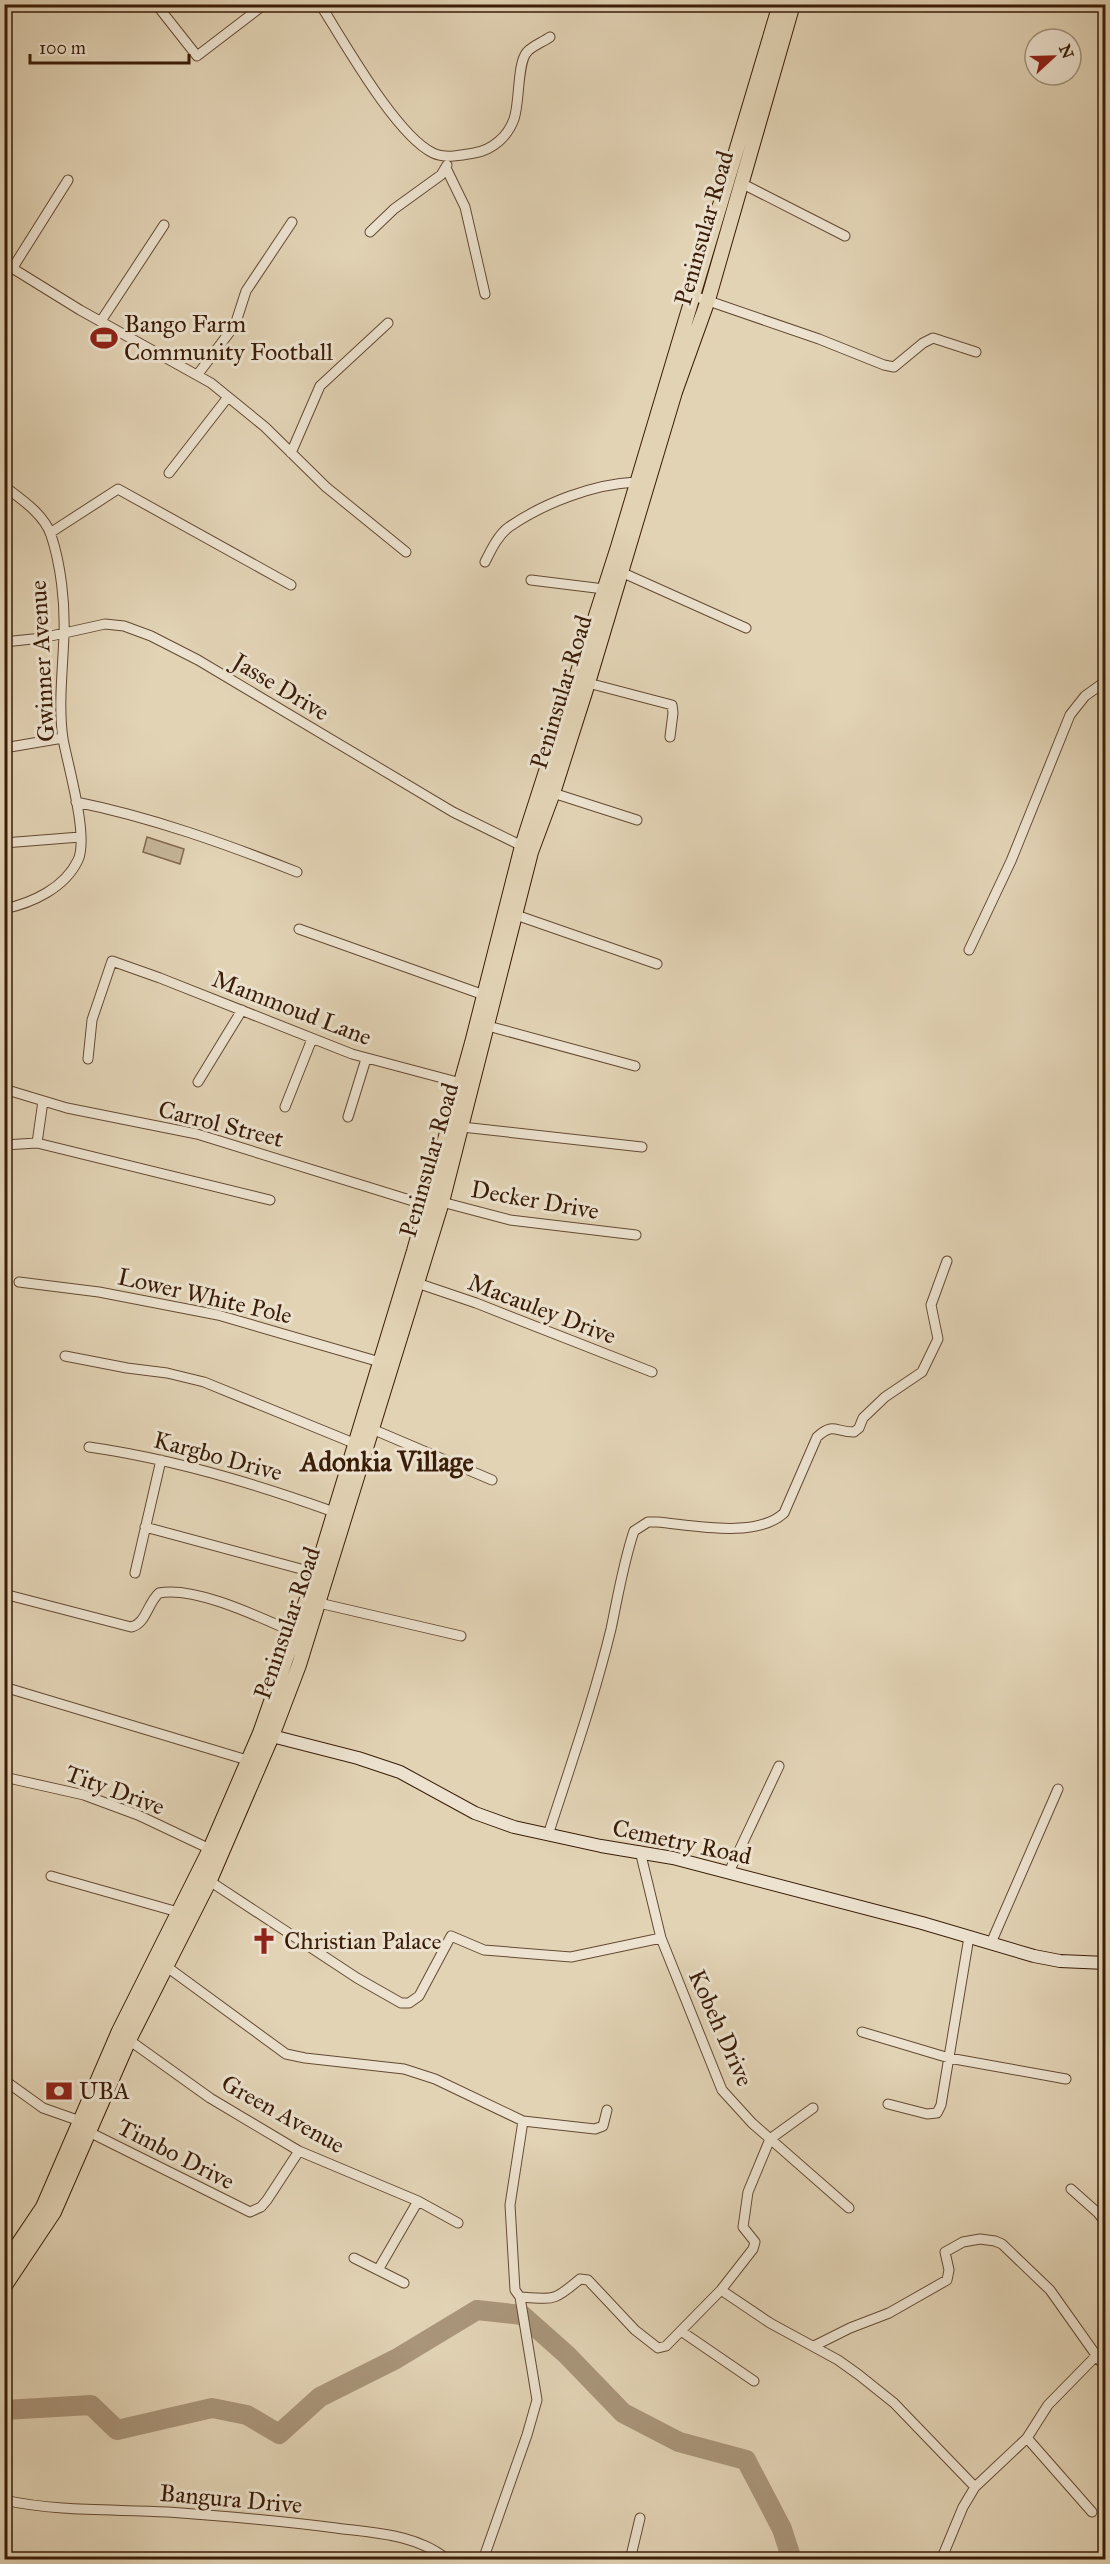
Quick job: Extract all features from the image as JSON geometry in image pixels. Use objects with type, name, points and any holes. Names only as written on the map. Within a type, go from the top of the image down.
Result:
[{"type":"main road","name":"Peninsular Road","points":[[4,2265],[43,2207],[129,2040],[161,1962],[178,1912],[204,1877],[210,1849],[247,1760],[266,1734],[356,1444],[427,1202],[461,1083],[522,846],[694,296],[780,4]]},
{"type":"main road","name":"Peninsular Road","points":[[4,2287],[54,2212],[119,2031],[161,1962],[204,1877],[266,1734],[319,1603],[442,1202],[531,852],[554,793],[675,392],[708,300],[743,184],[792,4]]},
{"type":"street","points":[[156,4],[198,56],[266,4]]},
{"type":"street","points":[[320,4],[384,103],[419,144],[435,154],[448,156],[481,152],[502,140],[514,120],[524,57],[528,50],[550,38]]},
{"type":"street","points":[[370,232],[393,209],[441,175],[446,168],[448,156]]},
{"type":"street","points":[[446,168],[465,207],[485,294]]},
{"type":"street","points":[[68,180],[8,266],[101,321],[198,374],[266,428],[326,487],[406,552]]},
{"type":"street","points":[[743,184],[845,236]]},
{"type":"street","points":[[198,374],[235,325],[246,291],[292,222]]},
{"type":"street","points":[[101,321],[164,225]]},
{"type":"street","points":[[694,296],[819,339],[884,366],[894,367],[923,342],[933,339],[976,352]]},
{"type":"street","points":[[291,453],[320,386],[388,323]]},
{"type":"street","points":[[168,473],[228,397]]},
{"type":"street","points":[[485,562],[494,545],[508,528],[570,496],[611,483],[636,482]]},
{"type":"street","name":"Gwinner Avenue","points":[[4,486],[31,508],[50,533],[61,587],[64,631],[63,738],[81,837],[78,861],[66,878],[40,897],[4,909]]},
{"type":"street","points":[[50,533],[118,489],[291,585]]},
{"type":"street","points":[[621,572],[746,628]]},
{"type":"street","points":[[531,579],[604,589]]},
{"type":"street","name":"Jasse Drive","points":[[4,642],[42,638],[64,631],[105,624],[124,626],[151,636],[198,660],[453,812],[522,846]]},
{"type":"street","points":[[969,950],[1011,861],[1071,715],[1085,696],[1106,681]]},
{"type":"street","points":[[588,683],[672,705],[670,736]]},
{"type":"street","points":[[4,748],[63,738]]},
{"type":"street","points":[[554,793],[637,820]]},
{"type":"street","points":[[76,802],[136,816],[251,854],[297,872]]},
{"type":"street","points":[[4,843],[81,837]]},
{"type":"street","points":[[516,915],[657,964]]},
{"type":"street","points":[[299,929],[484,995]]},
{"type":"street","name":"Mammoud Lane","points":[[88,1059],[92,1020],[112,961],[366,1059],[461,1083]]},
{"type":"street","points":[[198,1082],[242,1010]]},
{"type":"street","points":[[488,1026],[634,1066]]},
{"type":"street","points":[[285,1107],[312,1039]]},
{"type":"street","points":[[348,1117],[366,1059]]},
{"type":"street","name":"Carrol Street","points":[[4,1089],[67,1108],[197,1134],[427,1202]]},
{"type":"street","points":[[37,1143],[43,1101]]},
{"type":"street","points":[[462,1127],[642,1147]]},
{"type":"street","points":[[4,1145],[37,1143],[270,1200]]},
{"type":"street","name":"Decker Drive","points":[[427,1202],[442,1202],[531,1224],[636,1236]]},
{"type":"street","points":[[548,1836],[611,1629],[622,1567],[634,1531],[648,1522],[657,1521],[736,1529],[777,1519],[784,1513],[817,1437],[826,1428],[854,1432],[859,1428],[863,1418],[885,1397],[922,1372],[938,1339],[931,1305],[947,1261]]},
{"type":"street","name":"Lower White Pole","points":[[19,1282],[99,1292],[218,1315],[380,1362]]},
{"type":"street","name":"Macauley Drive","points":[[417,1283],[476,1303],[652,1372]]},
{"type":"street","points":[[65,1356],[167,1373],[204,1383],[356,1444]]},
{"type":"street","points":[[372,1429],[492,1480]]},
{"type":"street","name":"Kargbo Drive","points":[[89,1447],[161,1460],[278,1491],[334,1512]]},
{"type":"street","points":[[135,1572],[161,1460]]},
{"type":"street","points":[[145,1527],[316,1574]]},
{"type":"street","points":[[4,1594],[46,1603],[131,1627],[138,1626],[151,1600],[159,1593],[181,1593],[223,1603],[296,1633]]},
{"type":"street","points":[[319,1603],[461,1636]]},
{"type":"street","points":[[4,1687],[247,1760]]},
{"type":"street","name":"Cemetry Road","points":[[266,1734],[358,1758],[390,1769],[475,1812],[548,1836],[640,1851],[729,1872],[1060,1961],[1106,1963]]},
{"type":"street","points":[[729,1872],[779,1766]]},
{"type":"street","name":"Tity Drive","points":[[4,1777],[84,1796],[138,1815],[210,1849]]},
{"type":"street","points":[[991,1943],[1058,1789]]},
{"type":"street","name":"Kobeh Drive","points":[[640,1851],[661,1938],[722,2090],[770,2139],[849,2208]]},
{"type":"street","points":[[51,1876],[178,1912]]},
{"type":"street","points":[[204,1877],[357,1978],[401,2002],[409,2003],[418,1996],[451,1936],[483,1950],[571,1957],[661,1938]]},
{"type":"street","points":[[888,2104],[927,2114],[937,2113],[941,2105],[969,1937]]},
{"type":"street","points":[[161,1962],[285,2054],[404,2069],[435,2079],[523,2121],[595,2129],[603,2126],[607,2110]]},
{"type":"street","points":[[862,2032],[949,2058],[1066,2079]]},
{"type":"street","name":"Green Avenue","points":[[129,2040],[210,2098],[299,2151],[418,2201],[458,2223]]},
{"type":"street","name":"Timbo Drive","points":[[4,2080],[44,2108],[245,2211],[250,2212],[261,2207],[299,2151]]},
{"type":"street","points":[[520,2302],[549,2300],[565,2292],[580,2279],[588,2280],[651,2344],[658,2348],[666,2346],[721,2290],[753,2249],[755,2242],[743,2227],[748,2193],[770,2139],[813,2108]]},
{"type":"street","points":[[483,2559],[537,2400],[520,2302],[513,2278],[510,2205],[523,2121]]},
{"type":"street","points":[[1071,2188],[1106,2223]]},
{"type":"street","points":[[378,2270],[418,2201]]},
{"type":"street","points":[[814,2346],[850,2328],[889,2313],[947,2280],[945,2252],[963,2242],[986,2239],[1002,2244],[1050,2290],[1106,2369]]},
{"type":"street","points":[[354,2258],[404,2283]]},
{"type":"street","points":[[721,2290],[771,2323],[838,2360],[894,2403],[975,2487]]},
{"type":"street","points":[[681,2331],[754,2381]]},
{"type":"street","points":[[941,2559],[963,2507],[975,2487],[1027,2438],[1048,2405],[1095,2356]]},
{"type":"street","points":[[1027,2438],[1092,2512]]},
{"type":"street","name":"Bangura Drive","points":[[4,2500],[30,2506],[63,2509],[169,2512],[379,2534],[417,2542],[448,2559]]},
{"type":"street","points":[[630,2559],[640,2518]]},
{"type":"shaded area","points":[[147,837],[184,849],[180,864],[143,852]]},
{"type":"waterway","points":[[4,2410],[91,2405],[117,2430],[212,2408],[247,2415],[279,2434],[320,2397],[396,2359],[477,2310],[522,2315],[567,2355],[623,2413],[679,2442],[746,2460],[782,2529],[792,2560]]},
{"type":"place","name":"Bango Farm Community Football","points":[[104,338]]},
{"type":"place","name":"Christian Palace","points":[[264,1941]]},
{"type":"place","name":"UBA","points":[[59,2091]]},
{"type":"district","name":"Adonkia Village","points":[[387,1461]]}]
